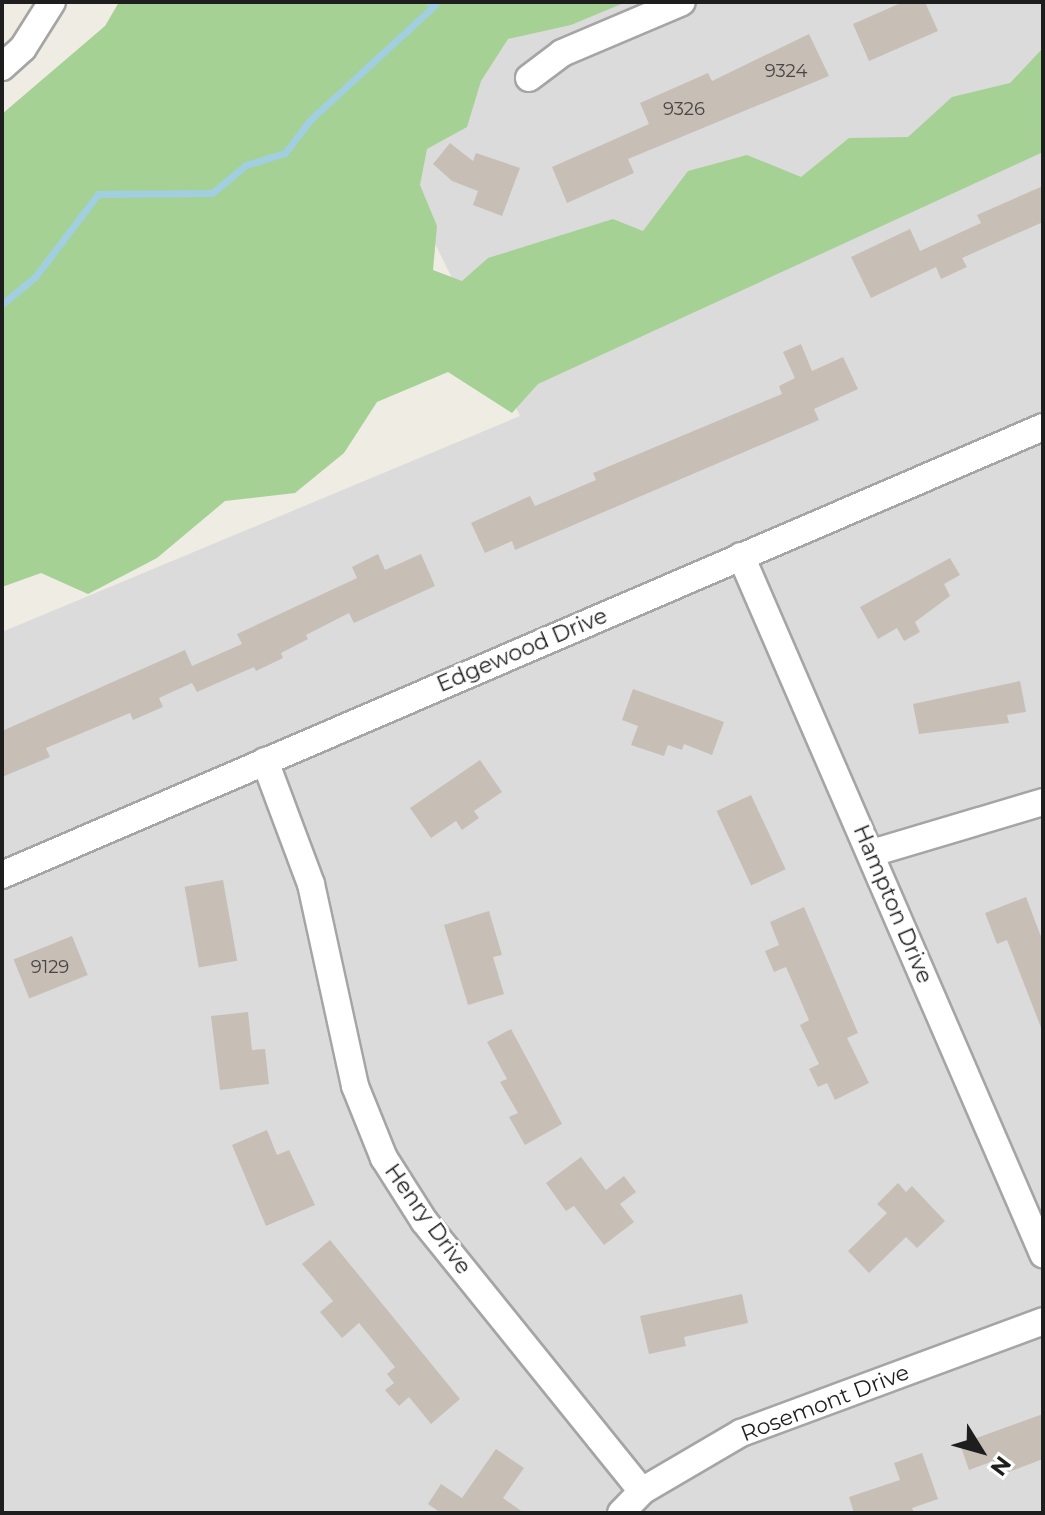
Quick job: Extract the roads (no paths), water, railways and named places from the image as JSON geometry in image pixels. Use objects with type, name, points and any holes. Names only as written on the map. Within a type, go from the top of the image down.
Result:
[{"type":"street","points":[[2,67],[23,48],[52,2]]},
{"type":"street","points":[[529,78],[562,53],[682,2]]},
{"type":"street","name":"Edgewood Drive","points":[[2,875],[1043,427]]},
{"type":"street","name":"Hampton Drive","points":[[741,556],[1043,1254]]},
{"type":"street","name":"Henry Drive","points":[[265,761],[311,884],[355,1086],[384,1158],[424,1221],[642,1491]]},
{"type":"street","points":[[872,853],[1043,802]]},
{"type":"street","name":"Rosemont Drive","points":[[621,1513],[642,1491],[741,1433],[1043,1321]]},
{"type":"waterway","points":[[2,304],[35,277],[98,194],[212,193],[246,165],[285,153],[310,120],[435,5],[429,2]]}]
